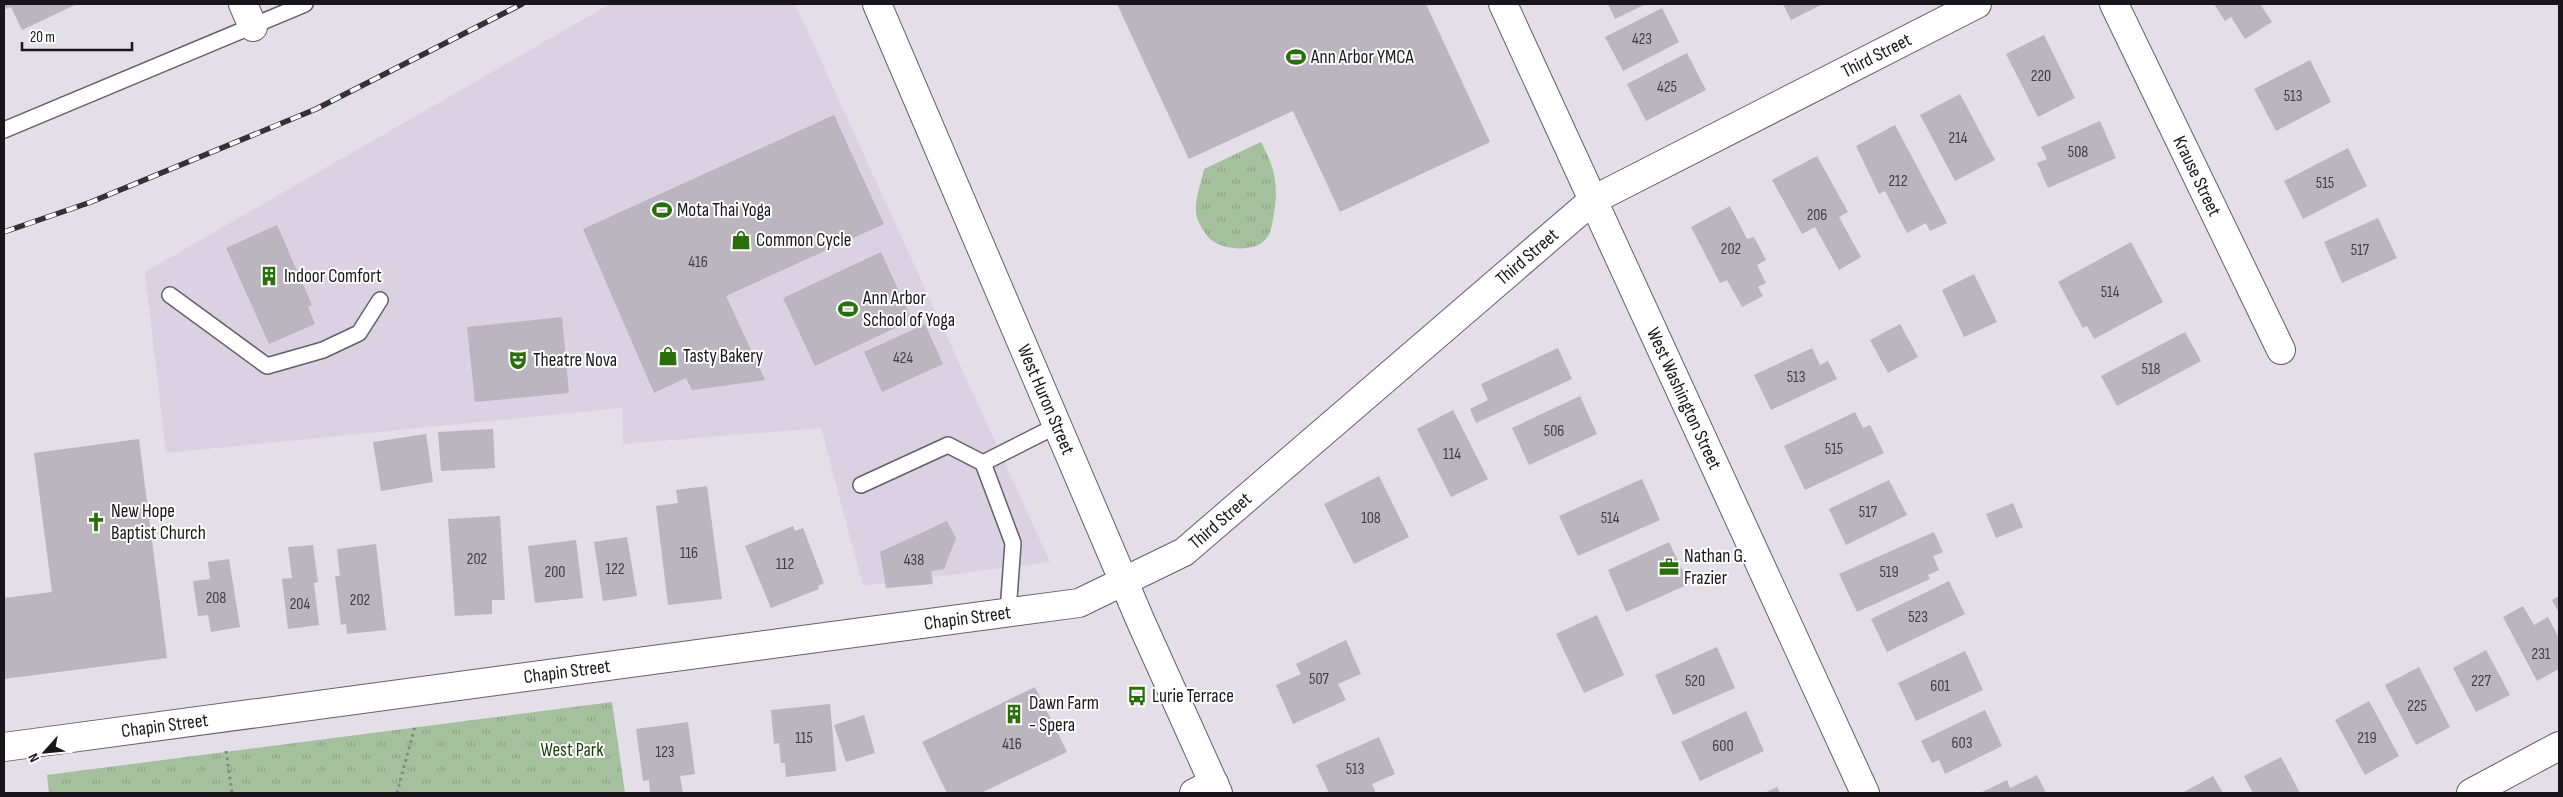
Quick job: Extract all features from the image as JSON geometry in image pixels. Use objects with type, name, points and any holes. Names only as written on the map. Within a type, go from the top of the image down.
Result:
[{"type":"street","name":"West Huron Street","points":[[877,4],[1125,582],[1209,790]]},
{"type":"street","name":"West Washington Street","points":[[1503,4],[1865,793]]},
{"type":"street","name":"Third Street","points":[[1125,582],[1184,552],[1593,200],[1977,4]]},
{"type":"street","name":"Krause Street","points":[[2114,4],[2281,350]]},
{"type":"street","name":"Chapin Street","points":[[4,747],[1079,603],[1125,582]]},
{"type":"street","points":[[2471,793],[2559,746]]},
{"type":"lane","points":[[4,130],[248,16],[305,4]]},
{"type":"lane","points":[[170,295],[267,366],[323,350],[359,333],[380,300]]},
{"type":"lane","points":[[983,463],[1058,425]]},
{"type":"lane","points":[[861,485],[948,445],[983,463],[1013,543],[1008,612]]},
{"type":"path","points":[[398,793],[415,726]]},
{"type":"path","points":[[226,750],[232,793]]},
{"type":"shaded area","points":[[610,4],[795,4],[1050,562],[863,586],[821,428],[623,444],[622,408],[166,453],[145,272]]},
{"type":"green space","points":[[1261,142],[1273,170],[1276,188],[1275,208],[1269,233],[1265,240],[1253,247],[1229,247],[1214,242],[1202,228],[1196,212],[1204,169]]},
{"type":"green space","name":"West Park","points":[[612,702],[625,793],[49,793],[47,775]]},
{"type":"building","points":[[4,4],[77,4],[22,30],[11,7],[6,9]]},
{"type":"building","name":"Ann Arbor YMCA","points":[[1117,4],[1426,4],[1490,142],[1340,212],[1293,111],[1189,159]]},
{"type":"building","points":[[1608,4],[1646,4],[1615,19]]},
{"type":"building","points":[[1783,4],[1820,4],[1821,5],[1791,20]]},
{"type":"building","points":[[2214,4],[2260,4],[2272,22],[2245,39],[2231,17],[2225,21]]},
{"type":"building","points":[[1662,8],[1679,42],[1623,71],[1605,37]]},
{"type":"building","points":[[2044,35],[2075,98],[2038,117],[2006,54]]},
{"type":"building","points":[[1687,53],[1706,90],[1646,121],[1627,84]]},
{"type":"building","points":[[2310,60],[2331,102],[2276,131],[2254,89]]},
{"type":"building","points":[[1960,94],[1995,160],[1955,181],[1920,115]]},
{"type":"building","points":[[834,115],[884,224],[726,296],[765,380],[692,390],[686,378],[654,393],[583,229]]},
{"type":"building","points":[[2100,121],[2116,158],[2048,188],[2037,163],[2047,159],[2041,147]]},
{"type":"building","points":[[1895,125],[1947,223],[1930,231],[1926,223],[1907,233],[1885,191],[1879,194],[1856,146]]},
{"type":"building","points":[[2348,148],[2367,186],[2303,219],[2284,181]]},
{"type":"building","points":[[1817,156],[1848,212],[1839,217],[1861,257],[1839,270],[1815,227],[1802,234],[1772,180]]},
{"type":"building","points":[[1730,206],[1747,239],[1754,237],[1766,260],[1757,265],[1766,283],[1758,287],[1763,296],[1742,307],[1727,280],[1720,283],[1691,227]]},
{"type":"building","points":[[2378,218],[2397,258],[2342,283],[2324,242]]},
{"type":"building","name":"Indoor Comfort","points":[[277,225],[312,305],[308,307],[315,324],[269,344],[226,248]]},
{"type":"building","points":[[2131,242],[2163,302],[2094,339],[2087,326],[2083,328],[2058,282]]},
{"type":"building","name":"Ann Arbor School of Yoga","points":[[881,252],[912,320],[815,366],[783,298]]},
{"type":"building","points":[[1974,274],[1997,322],[1964,337],[1942,290]]},
{"type":"building","name":"Theatre Nova","points":[[562,317],[569,393],[475,402],[467,327]]},
{"type":"building","points":[[925,324],[943,364],[882,392],[864,352]]},
{"type":"building","points":[[1900,324],[1918,357],[1888,373],[1870,340]]},
{"type":"building","points":[[2185,332],[2201,361],[2117,406],[2101,376]]},
{"type":"building","points":[[1558,348],[1572,379],[1476,423],[1470,409],[1488,400],[1481,384]]},
{"type":"building","points":[[1812,348],[1820,365],[1828,361],[1837,379],[1771,410],[1754,375]]},
{"type":"building","points":[[1580,396],[1597,434],[1529,465],[1512,428]]},
{"type":"building","points":[[1453,410],[1488,479],[1451,497],[1417,429]]},
{"type":"building","points":[[1855,412],[1863,428],[1870,425],[1884,453],[1805,490],[1784,446]]},
{"type":"building","points":[[493,429],[495,468],[441,471],[438,432]]},
{"type":"building","points":[[426,434],[433,482],[381,491],[373,442]]},
{"type":"building","name":"New Hope Baptist Church","points":[[139,439],[167,658],[4,679],[4,598],[52,592],[34,453]]},
{"type":"building","points":[[1379,476],[1409,537],[1354,564],[1324,504]]},
{"type":"building","points":[[1642,479],[1660,520],[1578,556],[1559,516]]},
{"type":"building","points":[[1889,480],[1907,515],[1846,545],[1829,509]]},
{"type":"building","points":[[707,486],[722,599],[668,605],[656,506],[678,503],[676,490]]},
{"type":"building","points":[[2013,503],[2023,527],[1996,538],[1986,514]]},
{"type":"building","points":[[500,516],[505,600],[492,600],[492,614],[455,616],[448,519]]},
{"type":"building","points":[[947,521],[956,538],[944,569],[931,571],[933,584],[886,588],[880,552]]},
{"type":"building","points":[[793,526],[795,531],[803,528],[824,583],[818,586],[819,589],[771,608],[745,546]]},
{"type":"building","points":[[1934,532],[1943,552],[1933,556],[1939,570],[1928,575],[1930,579],[1857,612],[1839,574]]},
{"type":"building","points":[[627,537],[637,596],[603,601],[594,542]]},
{"type":"building","points":[[576,540],[583,598],[535,603],[528,546]]},
{"type":"building","points":[[1669,542],[1689,584],[1626,612],[1608,570]]},
{"type":"building","points":[[376,544],[386,630],[347,634],[346,624],[341,625],[335,576],[340,576],[337,549]]},
{"type":"building","points":[[313,545],[318,582],[314,583],[319,625],[288,629],[282,579],[292,578],[288,547]]},
{"type":"building","points":[[229,559],[240,627],[211,632],[208,615],[198,616],[193,581],[210,579],[208,562]]},
{"type":"building","points":[[1949,581],[1965,614],[1887,652],[1871,619]]},
{"type":"building","points":[[2559,596],[2559,613],[2552,600]]},
{"type":"building","points":[[2523,606],[2534,625],[2548,617],[2559,638],[2559,669],[2537,681],[2503,617]]},
{"type":"building","points":[[1597,615],[1624,675],[1584,693],[1556,634]]},
{"type":"building","points":[[1346,640],[1361,674],[1338,684],[1346,700],[1293,724],[1276,685],[1301,674],[1296,664]]},
{"type":"building","points":[[1717,647],[1735,688],[1673,715],[1655,675]]},
{"type":"building","points":[[2486,650],[2510,695],[2476,712],[2453,668]]},
{"type":"building","points":[[1965,651],[1983,690],[1916,721],[1898,683]]},
{"type":"building","points":[[2419,667],[2450,727],[2416,745],[2385,685]]},
{"type":"building","name":"Dawn Farm - Spera","points":[[1035,687],[1067,752],[981,793],[947,793],[922,742]]},
{"type":"building","points":[[2369,701],[2399,756],[2365,775],[2335,720]]},
{"type":"building","points":[[830,704],[836,771],[786,777],[785,763],[781,763],[779,743],[774,744],[771,710]]},
{"type":"building","points":[[1985,710],[2002,746],[1945,774],[1939,760],[1932,763],[1921,741]]},
{"type":"building","points":[[1746,711],[1764,751],[1700,781],[1681,742]]},
{"type":"building","points":[[864,715],[875,753],[846,762],[834,725]]},
{"type":"building","points":[[688,722],[695,774],[680,776],[683,793],[650,793],[649,780],[643,781],[636,729]]},
{"type":"building","points":[[1379,737],[1395,774],[1372,784],[1376,793],[1329,793],[1316,765]]},
{"type":"building","points":[[2281,757],[2300,793],[2253,793],[2244,776]]},
{"type":"building","points":[[2037,775],[2046,793],[1980,793],[2007,780],[2010,788]]},
{"type":"building","points":[[2213,776],[2223,793],[2182,793]]},
{"type":"building","points":[[1777,787],[1780,793],[1764,793]]},
{"type":"railway","points":[[4,232],[91,202],[316,109],[522,4]]},
{"type":"place","name":"Ann Arbor YMCA","points":[[1296,57]]},
{"type":"place","name":"Mota Thai Yoga","points":[[662,210]]},
{"type":"place","name":"Common Cycle","points":[[741,240]]},
{"type":"place","name":"Indoor Comfort","points":[[269,276]]},
{"type":"place","name":"Ann Arbor School of Yoga","points":[[848,309]]},
{"type":"place","name":"Tasty Bakery","points":[[668,356]]},
{"type":"place","name":"Theatre Nova","points":[[518,360]]},
{"type":"place","name":"New Hope Baptist Church","points":[[96,522]]},
{"type":"place","name":"Nathan G. Frazier","points":[[1669,567]]},
{"type":"place","name":"Lurie Terrace","points":[[1137,696]]},
{"type":"place","name":"Dawn Farm - Spera","points":[[1014,714]]}]
